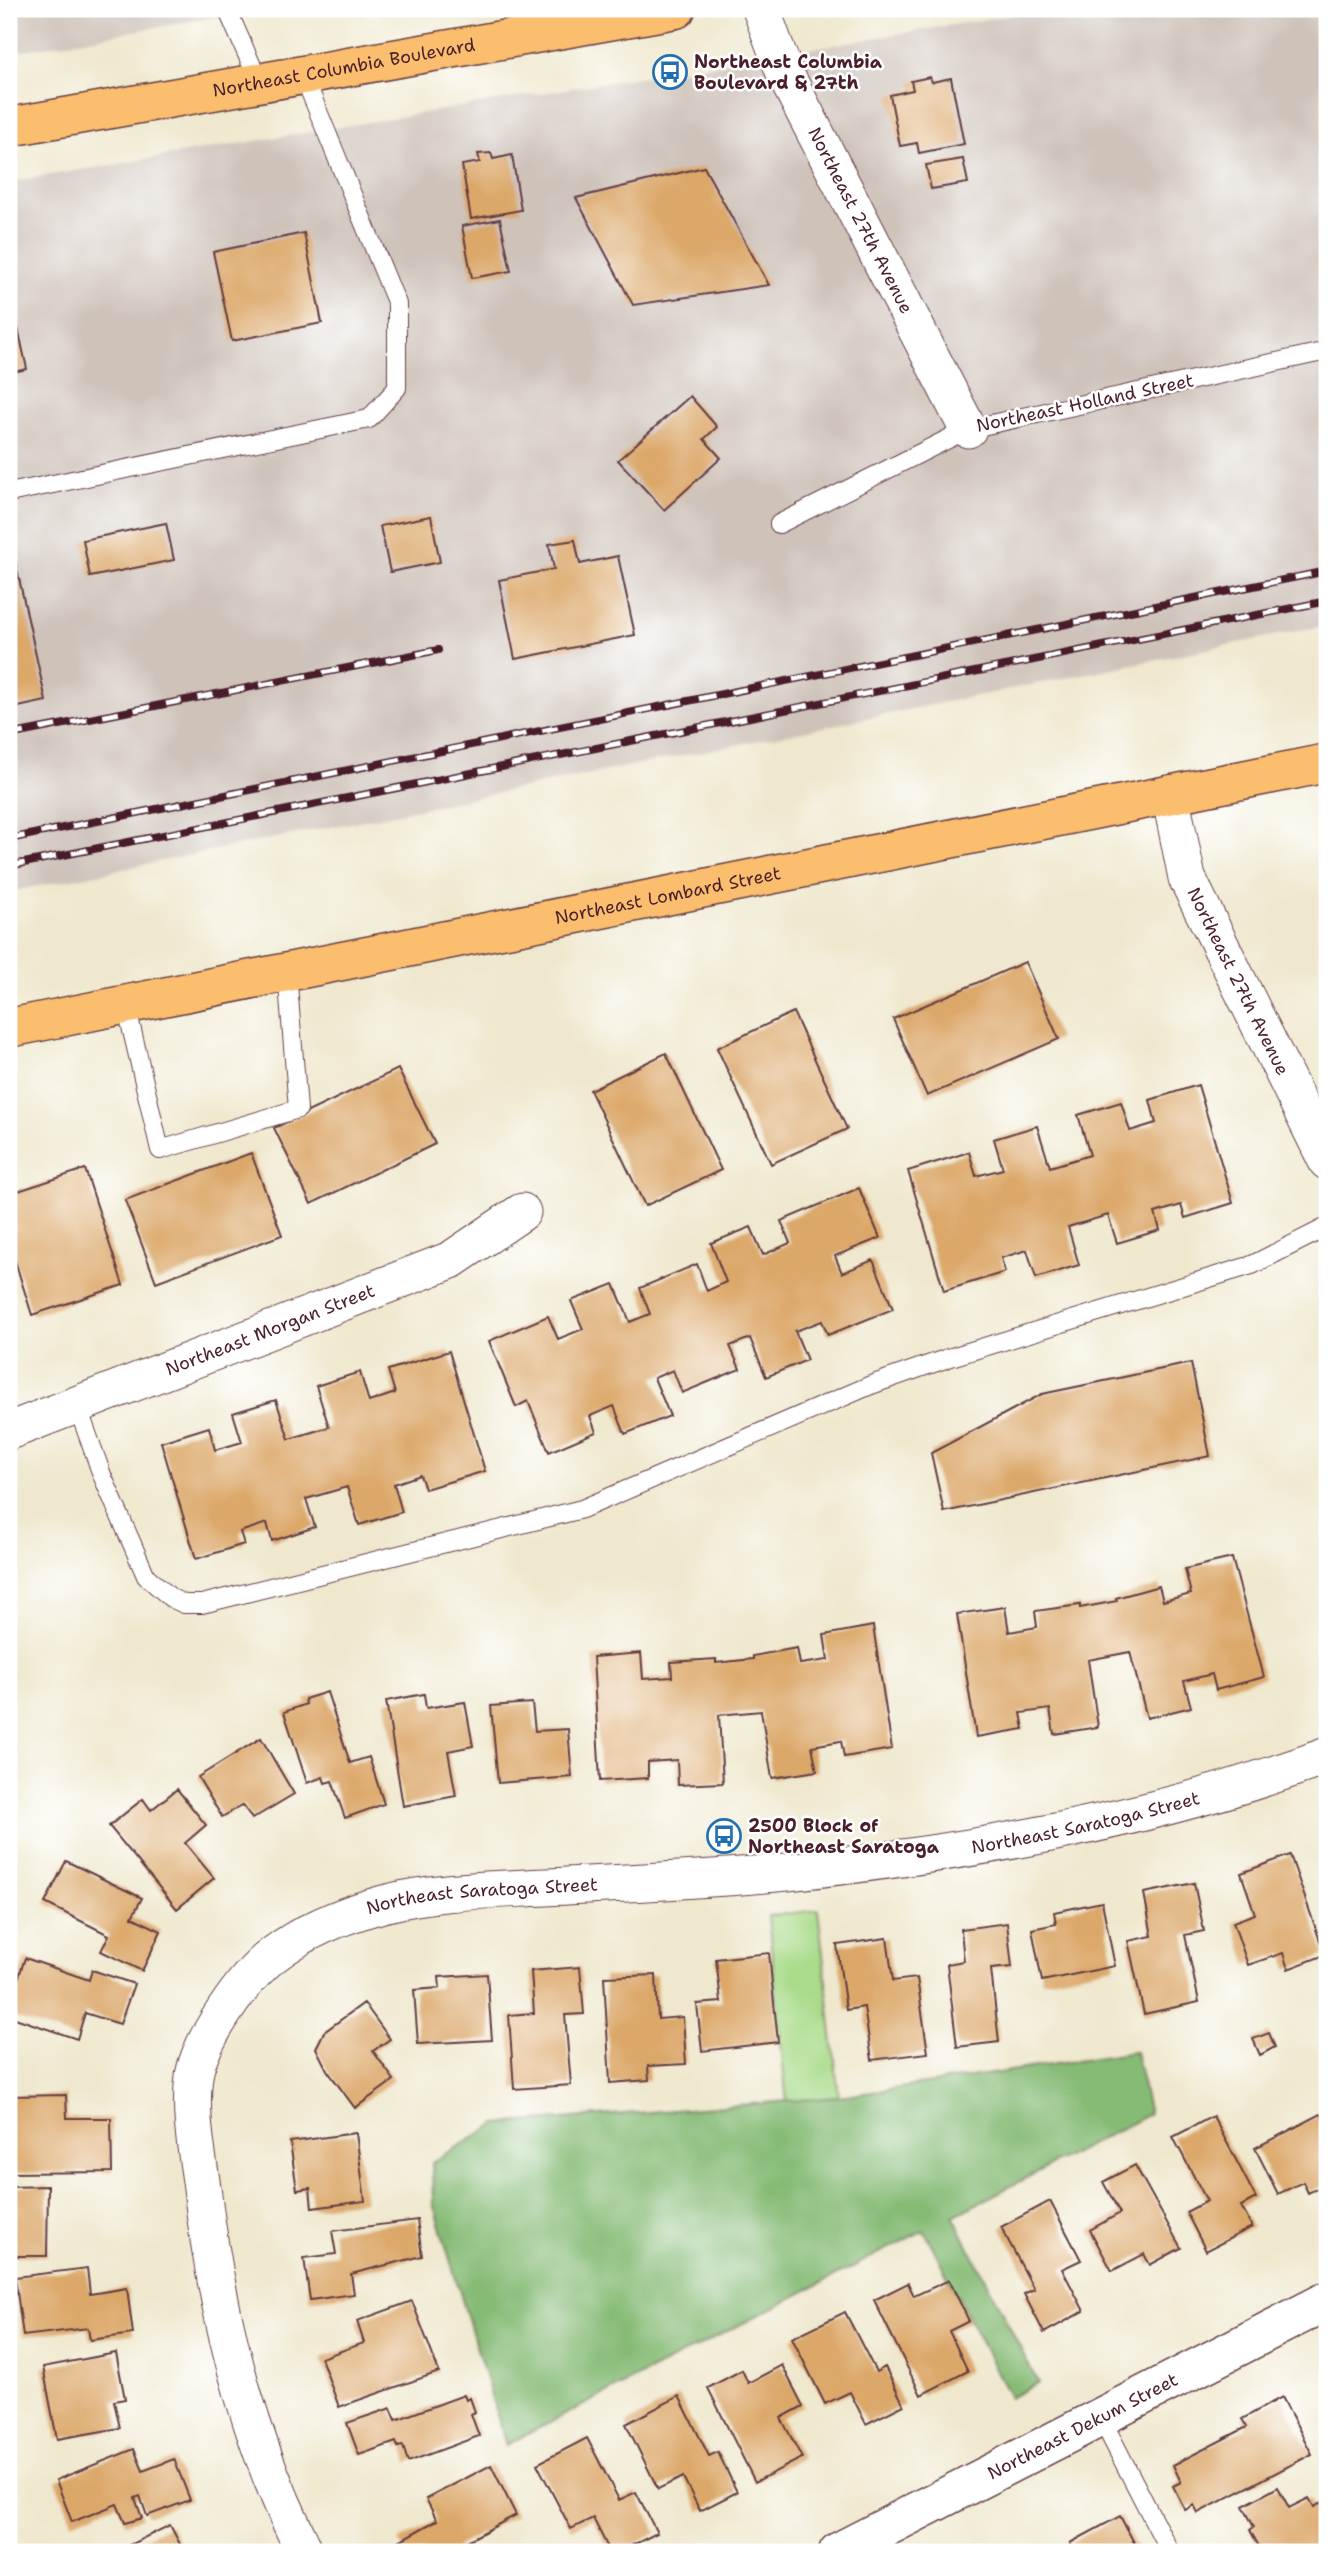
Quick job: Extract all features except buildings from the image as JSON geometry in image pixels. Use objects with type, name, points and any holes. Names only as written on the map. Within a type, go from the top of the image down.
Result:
[{"type":"main road","name":"Northeast Columbia Boulevard","points":[[9,127],[304,77],[676,9]]},
{"type":"main road","name":"Northeast Lombard Street","points":[[9,1028],[1327,763]]},
{"type":"street","name":"Northeast 27th Avenue","points":[[761,9],[786,76],[968,429]]},
{"type":"street","name":"Northeast 27th Avenue","points":[[1170,794],[1187,878],[1327,1161]]},
{"type":"street","name":"Northeast Morgan Street","points":[[9,1430],[451,1260],[522,1212]]},
{"type":"street","name":"Northeast Saratoga Street","points":[[305,2552],[265,2466],[239,2387],[221,2309],[194,2125],[194,2075],[209,2036],[239,1992],[271,1956],[320,1927],[381,1904],[445,1892],[787,1872],[944,1851],[1134,1815],[1221,1791],[1327,1756]]},
{"type":"street","name":"Northeast Dekum Street","points":[[838,2552],[876,2544],[1100,2416],[1327,2301]]},
{"type":"lane","points":[[227,9],[260,84]]},
{"type":"lane","points":[[9,493],[369,419],[397,388],[397,304],[304,77]]},
{"type":"lane","name":"Northeast Holland Street","points":[[779,524],[968,429],[1327,351]]},
{"type":"lane","points":[[126,1005],[160,1150],[298,1109],[287,972]]},
{"type":"lane","points":[[77,1405],[102,1475],[146,1576],[171,1598],[184,1604],[202,1604],[582,1509],[871,1385],[948,1358],[1252,1265],[1327,1227]]},
{"type":"lane","points":[[1100,2416],[1170,2552]]},
{"type":"shaded area","points":[[9,9],[260,9],[9,53]]},
{"type":"shaded area","points":[[1048,9],[1327,9],[1327,625],[9,892],[9,182]]},
{"type":"green space","points":[[818,1910],[839,2097],[787,2103],[768,1916]]},
{"type":"green space","points":[[1135,2052],[1149,2114],[953,2216],[1038,2383],[1010,2398],[924,2230],[506,2445],[433,2203],[432,2162],[497,2124],[839,2097]]},
{"type":"railway","points":[[9,839],[1327,571]]},
{"type":"railway","points":[[9,866],[1327,601]]},
{"type":"railway","points":[[9,735],[438,650]]},
{"type":"place","name":"Northeast Columbia Boulevard & 27th","points":[[670,72]]},
{"type":"place","name":"2500 Block of Northeast Saratoga","points":[[724,1836]]}]
